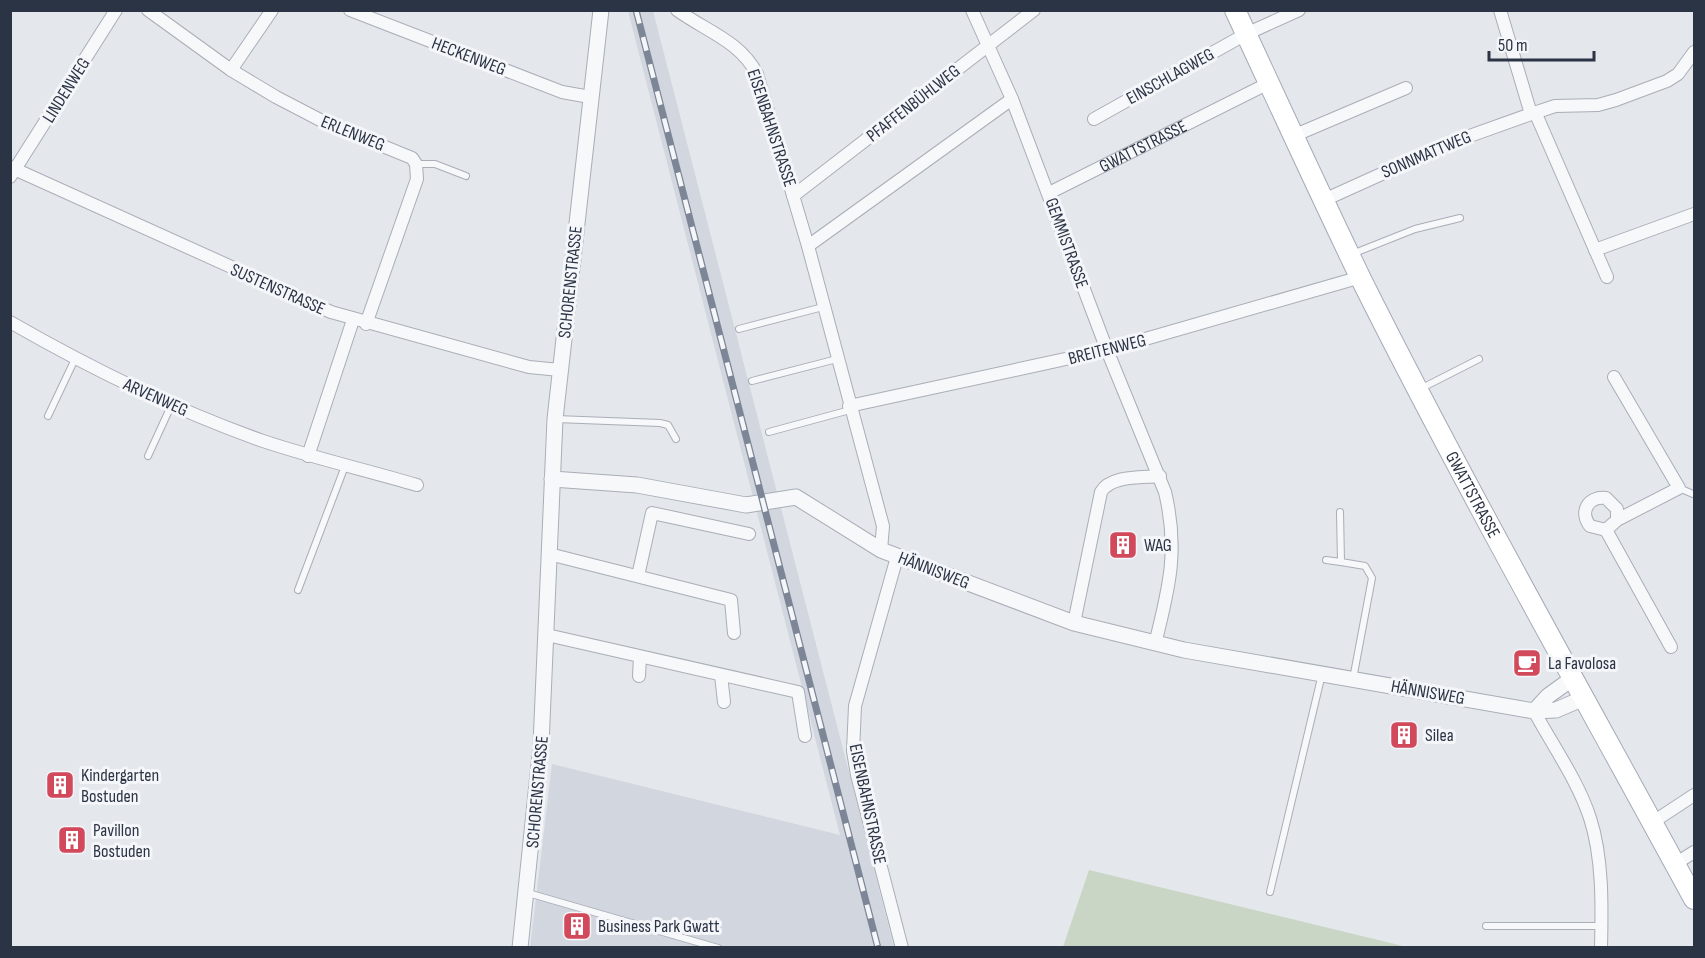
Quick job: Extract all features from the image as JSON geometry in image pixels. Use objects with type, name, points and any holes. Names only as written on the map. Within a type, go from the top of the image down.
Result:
[{"type":"main road","name":"GWATTSTRASSE","points":[[1235,10],[1350,255],[1418,390],[1695,899]]},
{"type":"street","name":"LINDENWEG","points":[[12,171],[116,10]]},
{"type":"street","name":"ERLENWEG","points":[[148,10],[231,70],[276,97],[324,122],[406,153],[416,164]]},
{"type":"street","points":[[231,70],[272,10]]},
{"type":"street","name":"HECKENWEG","points":[[350,10],[562,92],[590,98]]},
{"type":"street","name":"SCHORENSTRASSE","points":[[520,948],[539,773],[555,419],[601,10]]},
{"type":"street","name":"EISENBAHNSTRASSE","points":[[677,10],[736,45],[750,59],[757,74],[808,246],[883,525],[881,549]]},
{"type":"street","name":"GEMMISTRASSE","points":[[972,10],[1012,99],[1107,350],[1160,477],[1170,513],[1173,554],[1168,594],[1155,644]]},
{"type":"street","name":"PFAFFENBÜHLWEG","points":[[793,196],[1034,10]]},
{"type":"street","name":"EINSCHLAGWEG","points":[[1094,118],[1246,34],[1299,10]]},
{"type":"street","points":[[1500,10],[1533,113],[1607,277]]},
{"type":"street","name":"SONNMATTWEG","points":[[1324,200],[1450,143],[1533,113],[1561,105],[1592,105],[1616,100],[1667,81],[1677,74],[1695,52]]},
{"type":"street","name":"GWATTSTRASSE","points":[[1049,193],[1269,83]]},
{"type":"street","points":[[1293,136],[1406,88]]},
{"type":"street","points":[[808,246],[1012,99]]},
{"type":"street","points":[[366,324],[417,179],[416,164]]},
{"type":"street","name":"SUSTENSTRASSE","points":[[12,171],[304,301],[353,320],[529,367],[560,370]]},
{"type":"street","points":[[1595,250],[1695,214]]},
{"type":"street","name":"BREITENWEG","points":[[850,408],[1107,350],[1361,277]]},
{"type":"street","points":[[308,456],[353,320]]},
{"type":"street","name":"ARVENWEG","points":[[10,322],[75,358],[171,406],[308,456],[417,486]]},
{"type":"street","points":[[1614,377],[1679,488],[1617,520],[1606,530],[1595,529],[1587,522],[1585,511],[1590,501],[1600,497],[1611,500],[1617,509],[1617,520]]},
{"type":"street","points":[[1074,623],[1101,492],[1106,484],[1114,481],[1160,477]]},
{"type":"street","name":"HÄNNISWEG","points":[[552,479],[637,485],[746,505],[796,497],[881,549],[897,556],[1074,623],[1155,644],[1534,711],[1556,710],[1584,698]]},
{"type":"street","points":[[638,576],[652,513],[749,534]]},
{"type":"street","points":[[1606,530],[1671,647]]},
{"type":"street","points":[[549,554],[731,600],[734,633]]},
{"type":"street","name":"EISENBAHNSTRASSE","points":[[897,556],[855,706],[853,751],[902,948]]},
{"type":"street","points":[[546,635],[798,692],[805,736]]},
{"type":"street","points":[[639,676],[640,657]]},
{"type":"street","points":[[721,675],[724,702]]},
{"type":"street","points":[[1573,678],[1548,696],[1534,711],[1580,794],[1590,819],[1595,841],[1601,948]]},
{"type":"street","points":[[1653,822],[1695,795]]},
{"type":"street","points":[[1675,864],[1695,852]]},
{"type":"lane","points":[[416,164],[435,164],[466,176]]},
{"type":"lane","points":[[1350,255],[1415,229],[1460,218]]},
{"type":"lane","points":[[739,329],[824,307]]},
{"type":"lane","points":[[48,416],[75,358]]},
{"type":"lane","points":[[752,381],[837,359]]},
{"type":"lane","points":[[1418,390],[1479,359]]},
{"type":"lane","points":[[148,456],[171,406]]},
{"type":"lane","points":[[769,432],[850,408]]},
{"type":"lane","points":[[555,419],[660,423],[668,426],[676,439]]},
{"type":"lane","points":[[298,590],[345,466]]},
{"type":"lane","points":[[1679,488],[1693,494]]},
{"type":"lane","points":[[1340,512],[1341,562]]},
{"type":"lane","points":[[1326,560],[1365,566],[1372,578],[1353,679]]},
{"type":"lane","points":[[1270,892],[1322,674]]},
{"type":"lane","points":[[527,892],[717,948]]},
{"type":"lane","points":[[1486,926],[1601,926]]},
{"type":"shaded area","points":[[628,11],[653,11],[894,947],[530,948],[552,764],[840,835]]},
{"type":"green space","points":[[1089,870],[1407,947],[1063,947]]},
{"type":"railway","points":[[636,10],[878,948]]},
{"type":"place","name":"WAG","points":[[1123,545]]},
{"type":"place","name":"La Favolosa","points":[[1527,663]]},
{"type":"place","name":"Silea","points":[[1404,735]]},
{"type":"place","name":"Kindergarten Bostuden","points":[[60,785]]},
{"type":"place","name":"Pavillon Bostuden","points":[[72,840]]},
{"type":"place","name":"Business Park Gwatt","points":[[577,926]]}]
